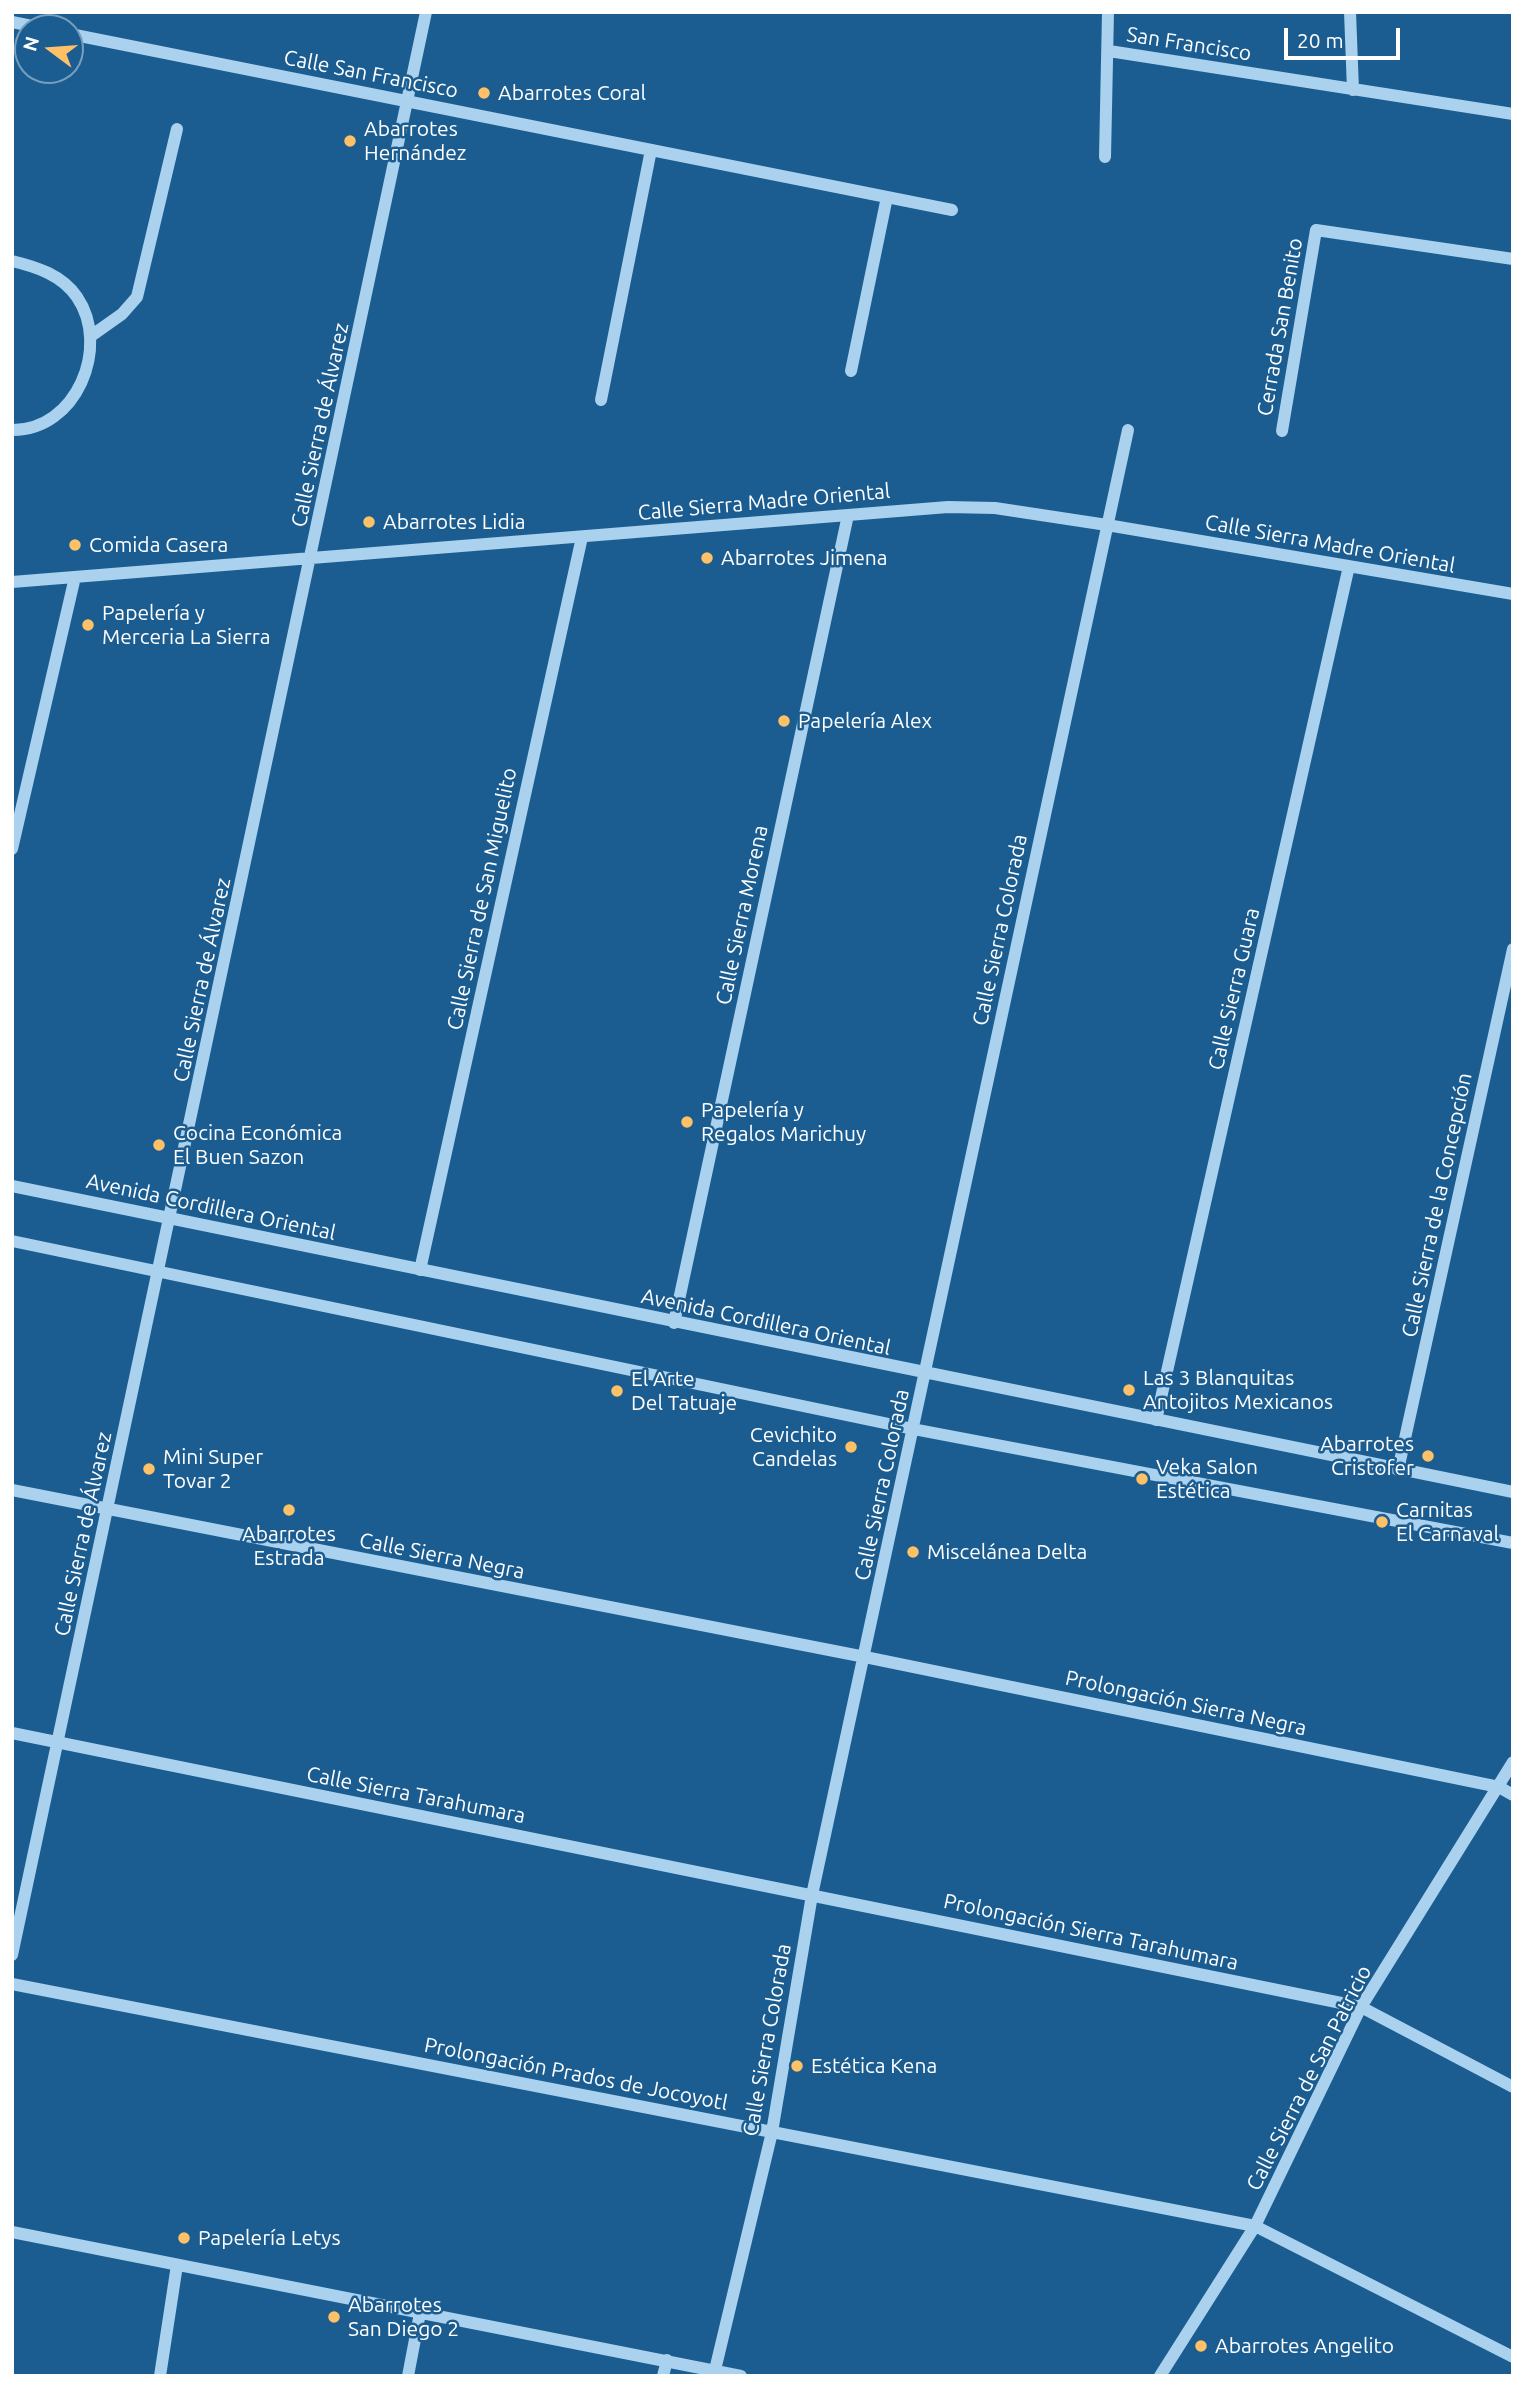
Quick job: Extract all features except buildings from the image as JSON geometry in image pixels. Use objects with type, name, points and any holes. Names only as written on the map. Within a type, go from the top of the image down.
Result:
[{"type":"street","name":"Calle Sierra de Álvarez","points":[[12,1955],[426,12]]},
{"type":"street","points":[[1105,157],[1108,12]]},
{"type":"street","points":[[1350,12],[1353,90]]},
{"type":"street","name":"Calle San Francisco","points":[[84,37],[952,210]]},
{"type":"street","name":"San Francisco","points":[[1109,51],[1513,114]]},
{"type":"street","points":[[92,336],[122,314],[137,297],[177,130]]},
{"type":"street","points":[[601,400],[651,150]]},
{"type":"street","points":[[851,370],[887,197]]},
{"type":"street","name":"Cerrada San Benito","points":[[1282,431],[1316,230],[1513,259]]},
{"type":"street","points":[[12,261],[46,270],[77,297],[92,336],[86,377],[62,411],[26,430],[12,430]]},
{"type":"street","name":"Calle Sierra Colorada","points":[[715,2370],[772,2132],[812,1895],[1128,430]]},
{"type":"street","name":"Calle Sierra Madre Oriental","points":[[12,582],[948,506],[995,508],[1107,525],[1513,594]]},
{"type":"street","name":"Calle Sierra Morena","points":[[674,1323],[848,515]]},
{"type":"street","name":"Calle Sierra de San Miguelito","points":[[420,1270],[582,537]]},
{"type":"street","name":"Calle Sierra Guara","points":[[1156,1420],[1349,566]]},
{"type":"street","points":[[12,849],[75,577]]},
{"type":"street","name":"Calle Sierra de la Concepción","points":[[1398,1469],[1513,949]]},
{"type":"street","name":"Avenida Cordillera Oriental","points":[[12,1186],[1513,1492]]},
{"type":"street","points":[[12,1241],[913,1429],[1513,1544]]},
{"type":"street","name":"Calle Sierra Negra","points":[[12,1490],[865,1657]]},
{"type":"street","name":"Prolongación Sierra Negra","points":[[865,1657],[1499,1787]]},
{"type":"street","name":"Calle Sierra Tarahumara","points":[[12,1733],[812,1895]]},
{"type":"street","name":"Calle Sierra de San Patricio","points":[[1160,2376],[1255,2226],[1361,2007],[1513,1762]]},
{"type":"street","points":[[1499,1787],[1513,1795]]},
{"type":"street","name":"Prolongación Sierra Tarahumara","points":[[812,1895],[1361,2007]]},
{"type":"street","name":"Prolongación Prados de Jocoyotl","points":[[12,1984],[1255,2226],[1513,2357]]},
{"type":"street","points":[[1361,2007],[1513,2087]]},
{"type":"street","points":[[12,2232],[741,2376]]},
{"type":"street","points":[[160,2376],[177,2265]]},
{"type":"street","points":[[408,2376],[420,2313]]},
{"type":"street","points":[[663,2376],[667,2360]]},
{"type":"place","name":"Abarrotes Coral","points":[[484,93]]},
{"type":"place","name":"Abarrotes Hernández","points":[[350,141]]},
{"type":"place","name":"Abarrotes Lidia","points":[[369,522]]},
{"type":"place","name":"Comida Casera","points":[[75,545]]},
{"type":"place","name":"Abarrotes Jimena","points":[[707,558]]},
{"type":"place","name":"Papelería y Merceria La Sierra","points":[[88,625]]},
{"type":"place","name":"Papelería Alex","points":[[784,721]]},
{"type":"place","name":"Papelería y Regalos Marichuy","points":[[687,1122]]},
{"type":"place","name":"Cocina Económica El Buen Sazon","points":[[159,1145]]},
{"type":"place","name":"Las 3 Blanquitas Antojitos Mexicanos","points":[[1129,1390]]},
{"type":"place","name":"El Arte Del Tatuaje","points":[[617,1391]]},
{"type":"place","name":"Cevichito Candelas","points":[[851,1447]]},
{"type":"place","name":"Abarrotes Cristofer","points":[[1428,1456]]},
{"type":"place","name":"Mini Super Tovar 2","points":[[149,1469]]},
{"type":"place","name":"Veka Salon Estética","points":[[1142,1479]]},
{"type":"place","name":"Abarrotes Estrada","points":[[289,1510]]},
{"type":"place","name":"Carnitas El Carnaval","points":[[1382,1522]]},
{"type":"place","name":"Miscelánea Delta","points":[[913,1552]]},
{"type":"place","name":"Estética Kena","points":[[797,2066]]},
{"type":"place","name":"Papelería Letys","points":[[184,2238]]},
{"type":"place","name":"Abarrotes San Diego 2","points":[[334,2317]]},
{"type":"place","name":"Abarrotes Angelito","points":[[1201,2346]]}]
